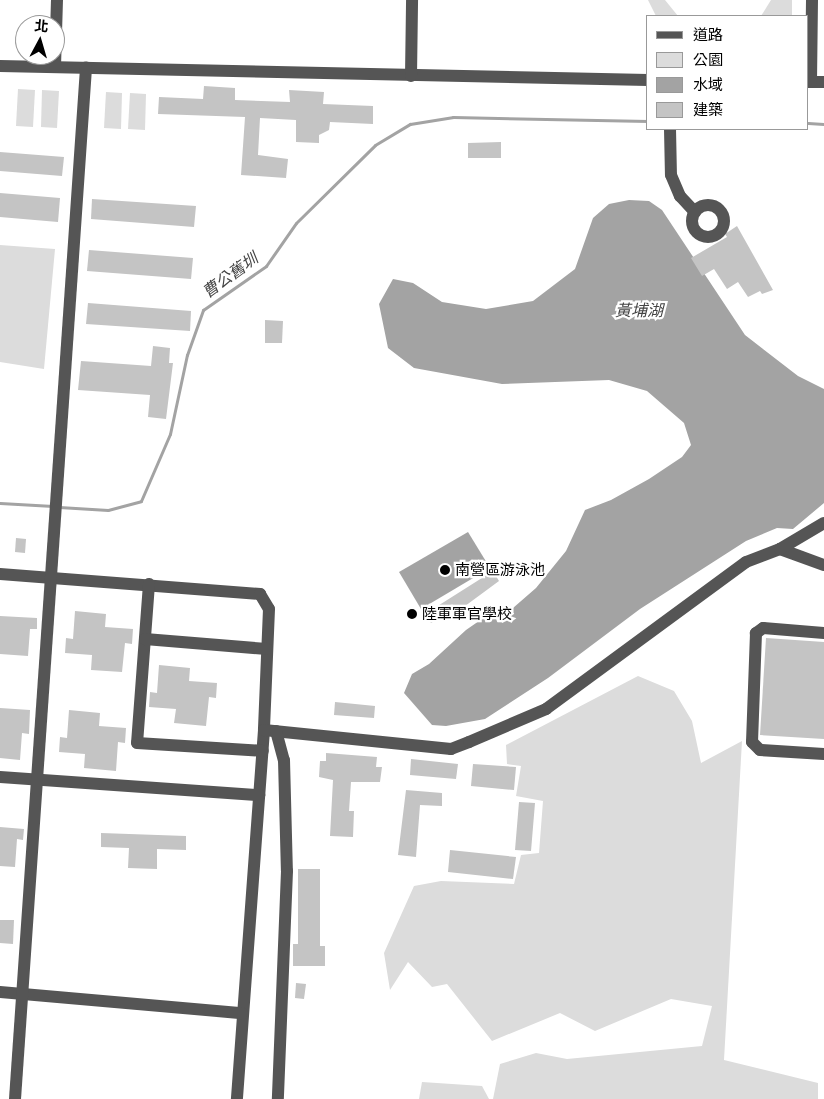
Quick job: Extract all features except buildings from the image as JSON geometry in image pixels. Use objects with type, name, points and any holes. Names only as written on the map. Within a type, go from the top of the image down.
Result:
[{"type":"street","points":[[55,67],[57,0]]},
{"type":"street","points":[[411,76],[412,0]]},
{"type":"street","points":[[812,0],[809,82],[824,82]]},
{"type":"street","points":[[0,66],[646,80]]},
{"type":"street","points":[[15,1099],[86,68]]},
{"type":"street","points":[[670,130],[671,175],[680,196],[695,212]]},
{"type":"street","points":[[270,731],[451,749],[546,709],[746,562],[780,549],[824,523]]},
{"type":"street","points":[[780,549],[824,566]]},
{"type":"street","points":[[0,574],[260,594],[269,609],[267,648],[270,731],[263,751],[259,795],[237,1099]]},
{"type":"street","points":[[149,584],[137,743],[263,751]]},
{"type":"street","points":[[824,633],[763,628],[756,633],[752,742],[760,750],[824,754]]},
{"type":"street","points":[[145,639],[267,648]]},
{"type":"street","points":[[270,731],[284,760],[287,871],[278,1099]]},
{"type":"street","points":[[0,777],[259,795]]},
{"type":"street","points":[[0,992],[22,992],[242,1013]]},
{"type":"green space","points":[[648,0],[665,0],[677,15],[656,15]]},
{"type":"green space","points":[[771,0],[792,0],[792,15],[762,15]]},
{"type":"green space","points":[[18,89],[35,90],[33,127],[16,126]]},
{"type":"green space","points":[[42,90],[59,91],[57,128],[41,127]]},
{"type":"green space","points":[[106,92],[122,93],[121,129],[104,128]]},
{"type":"green space","points":[[130,93],[146,94],[145,130],[128,129]]},
{"type":"green space","points":[[0,245],[55,249],[44,369],[0,362]]},
{"type":"green space","points":[[638,676],[674,691],[692,721],[701,763],[742,741],[724,1060],[818,1083],[818,1099],[493,1099],[500,1064],[536,1053],[567,1059],[702,1046],[712,1006],[671,999],[595,1031],[560,1013],[492,1041],[447,984],[432,987],[408,962],[390,990],[384,953],[414,886],[441,881],[514,884],[521,855],[539,853],[543,801],[516,796],[521,766],[507,764],[506,745]]},
{"type":"green space","points":[[422,1082],[482,1086],[489,1099],[419,1099]]},
{"type":"water","name":"黃埔湖","points":[[629,200],[649,201],[662,210],[745,335],[798,376],[824,389],[824,503],[793,529],[777,528],[746,541],[640,609],[548,678],[485,719],[446,726],[432,725],[404,693],[412,674],[429,664],[466,630],[492,612],[513,608],[536,588],[566,551],[585,510],[611,500],[649,479],[682,457],[691,445],[684,423],[647,391],[609,380],[502,384],[414,368],[388,348],[379,304],[393,279],[413,283],[442,302],[486,309],[533,301],[575,269],[593,218],[609,204]]},
{"type":"water","name":"南營區游泳池","points":[[468,532],[490,568],[421,609],[399,572]]},
{"type":"waterway","name":"曹公舊圳","points":[[59,507],[108,510],[141,501],[170,434],[187,355],[203,310],[266,266],[296,223],[375,145],[410,124],[453,117],[646,121]]},
{"type":"waterway","name":"曹公舊圳","points":[[809,123],[824,124]]},
{"type":"waterway","name":"曹公舊圳","points":[[0,503],[53,506]]},
{"type":"place","name":"南營區游泳池","points":[[445,570]]},
{"type":"place","name":"陸軍軍官學校","points":[[412,614]]}]
